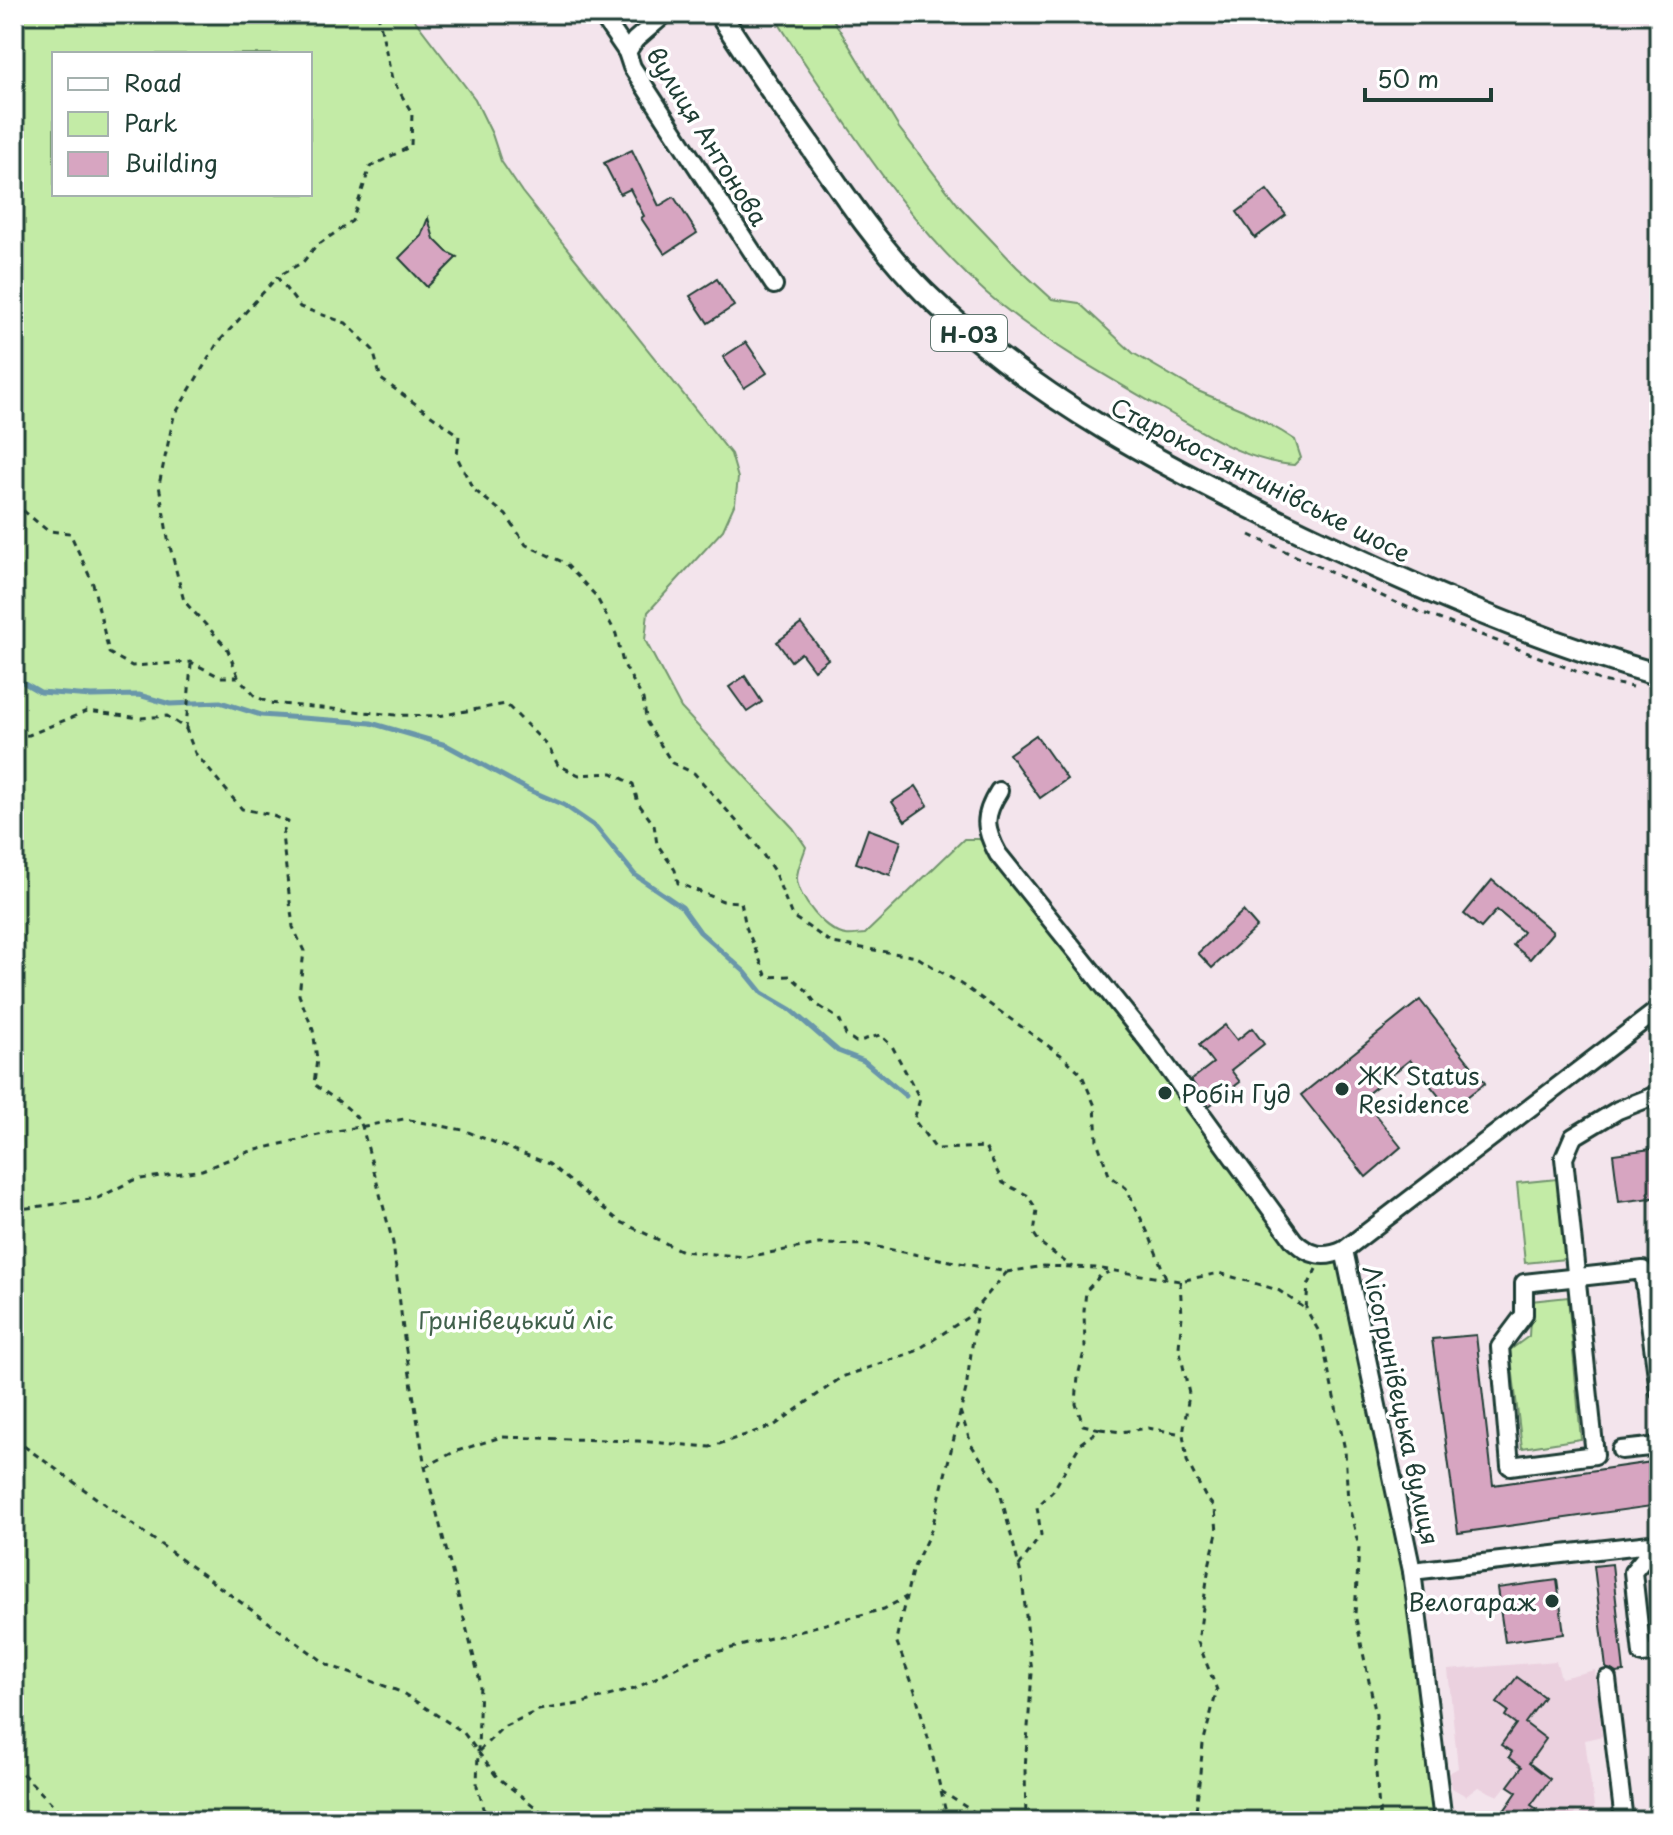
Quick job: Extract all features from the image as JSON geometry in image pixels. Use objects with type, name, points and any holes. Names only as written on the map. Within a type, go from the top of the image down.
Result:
[{"type":"main road","name":"Старокостянтинівське шосе","points":[[720,14],[848,201],[913,278],[976,340],[1027,377],[1113,436],[1248,507],[1405,582],[1589,654],[1659,675]]},
{"type":"street","name":"вулиця Антонова","points":[[601,14],[774,285]]},
{"type":"street","points":[[627,52],[635,40],[665,14]]},
{"type":"street","points":[[999,791],[986,821],[988,836],[998,854],[1152,1046],[1294,1241],[1305,1252],[1328,1257],[1344,1250]]},
{"type":"street","name":"Лісогринівецька вулиця","points":[[1443,1821],[1412,1571],[1344,1250],[1659,1009]]},
{"type":"street","points":[[1659,1094],[1618,1110],[1573,1137],[1564,1158],[1575,1278],[1595,1455],[1510,1466],[1500,1347],[1524,1315],[1524,1283],[1575,1278],[1643,1270],[1659,1391]]},
{"type":"street","points":[[1621,1450],[1659,1446]]},
{"type":"street","points":[[1412,1571],[1658,1543]]},
{"type":"street","points":[[1658,1543],[1633,1572],[1642,1654],[1659,1652]]},
{"type":"street","points":[[1607,1679],[1624,1821]]},
{"type":"path","points":[[378,14],[392,79],[412,113],[411,146],[370,167],[352,221],[315,247],[303,262],[277,277],[217,344],[174,416],[159,485],[168,539],[184,601],[227,648],[238,677],[254,695],[269,703],[438,716],[506,704],[548,746],[558,765],[579,775],[612,773],[633,784],[638,803],[654,825],[657,844],[675,870],[678,883],[723,901],[741,902],[746,927],[767,977],[790,976],[816,1004],[839,1019],[846,1035],[856,1042],[880,1035],[892,1046],[920,1099],[914,1120],[936,1149],[985,1147],[1003,1183],[1027,1195],[1037,1210],[1034,1234],[1040,1243],[1072,1267]]},
{"type":"path","points":[[277,277],[300,307],[346,323],[373,350],[381,379],[459,435],[457,457],[473,489],[506,515],[526,545],[565,563],[596,596],[616,634],[623,663],[643,699],[647,723],[672,763],[694,773],[753,840],[774,871],[792,916],[832,943],[917,957],[967,988],[1061,1055],[1081,1073],[1095,1106],[1097,1141],[1109,1175],[1126,1188],[1166,1278]]},
{"type":"path","points":[[14,503],[48,531],[70,533],[93,584],[109,653],[132,666],[191,662],[220,677],[238,677]]},
{"type":"path","points":[[191,662],[186,729],[195,753],[242,809],[288,822],[282,835],[293,927],[304,951],[299,995],[313,1030],[317,1059],[314,1084],[332,1100],[355,1112],[362,1126],[393,1243],[404,1338],[425,1467],[480,1681],[477,1786],[488,1821]]},
{"type":"path","points":[[14,736],[29,735],[87,711],[141,718],[167,716],[186,729]]},
{"type":"path","points":[[14,1210],[98,1198],[134,1180],[202,1170],[248,1152],[404,1119],[463,1130],[549,1164],[619,1221],[682,1251],[746,1257],[819,1244],[867,1245],[1007,1272],[1044,1266],[1072,1267],[1180,1281],[1219,1273],[1278,1290],[1306,1309],[1321,1335],[1345,1450],[1348,1502],[1359,1547],[1355,1614],[1376,1715],[1380,1821]]},
{"type":"path","points":[[1306,1309],[1308,1286],[1319,1263],[1328,1257]]},
{"type":"path","points":[[1112,1271],[1100,1276],[1086,1291],[1085,1348],[1078,1376],[1076,1404],[1083,1425],[1121,1432],[1148,1428],[1183,1434]]},
{"type":"path","points":[[425,1467],[454,1452],[501,1437],[638,1441],[710,1447],[775,1425],[842,1377],[916,1351],[968,1317],[1007,1272]]},
{"type":"path","points":[[1180,1281],[1182,1316],[1179,1347],[1189,1394],[1183,1434],[1187,1461],[1205,1496],[1215,1508],[1217,1533],[1198,1642],[1217,1690],[1203,1744],[1195,1821]]},
{"type":"path","points":[[948,1821],[915,1691],[896,1640],[912,1571],[932,1528],[966,1389],[977,1306]]},
{"type":"path","points":[[960,1411],[972,1446],[998,1484],[1019,1566],[1032,1673],[1025,1768],[1026,1821]]},
{"type":"path","points":[[1019,1566],[1041,1535],[1037,1507],[1053,1491],[1081,1443],[1100,1429]]},
{"type":"path","points":[[14,1439],[328,1665],[401,1692],[463,1732],[497,1777],[553,1821]]},
{"type":"path","points":[[478,1752],[503,1727],[539,1710],[579,1704],[634,1689],[697,1657],[884,1609],[906,1597]]},
{"type":"path","points":[[14,1765],[69,1821]]},
{"type":"path","points":[[941,1791],[988,1821]]},
{"type":"path","points":[[1159,1821],[1174,1821]]},
{"type":"shaded area","points":[[1556,1661],[1561,1678],[1595,1670],[1602,1736],[1585,1740],[1596,1821],[1578,1809],[1569,1821],[1547,1821],[1542,1812],[1506,1786],[1498,1796],[1478,1787],[1466,1796],[1452,1788],[1449,1773],[1458,1768],[1448,1670]]},
{"type":"green space","name":"Гринівецький ліс","points":[[14,14],[410,14],[475,99],[501,161],[522,192],[731,454],[738,478],[735,503],[723,530],[648,612],[645,640],[681,708],[793,828],[806,847],[797,878],[807,904],[838,933],[865,934],[964,839],[979,839],[998,854],[1306,1252],[1344,1250],[1412,1571],[1443,1821],[14,1821]]},
{"type":"green space","points":[[773,14],[830,14],[899,128],[959,206],[1052,299],[1079,303],[1133,353],[1198,391],[1243,410],[1281,431],[1295,440],[1301,458],[1294,465],[1276,463],[1224,444],[1079,360],[1002,306],[952,260],[907,207],[846,124]]},
{"type":"green space","points":[[1557,1179],[1565,1259],[1525,1263],[1517,1183]]},
{"type":"green space","points":[[1568,1297],[1581,1439],[1522,1448],[1510,1350],[1529,1336],[1531,1301]]},
{"type":"building","points":[[632,150],[659,206],[674,197],[697,233],[665,254],[641,218],[644,216],[630,189],[620,194],[604,163]]},
{"type":"building","points":[[1267,190],[1286,215],[1255,238],[1237,212]]},
{"type":"building","points":[[428,218],[434,239],[457,257],[427,287],[399,258],[421,236]]},
{"type":"building","points":[[717,279],[734,306],[708,323],[690,296]]},
{"type":"building","points":[[746,342],[767,373],[744,388],[723,357]]},
{"type":"building","points":[[801,624],[828,659],[814,670],[801,653],[791,661],[777,642]]},
{"type":"building","points":[[745,676],[762,702],[747,712],[729,687]]},
{"type":"building","points":[[1036,735],[1067,779],[1040,798],[1009,754]]},
{"type":"building","points":[[916,786],[928,805],[905,821],[892,802]]},
{"type":"building","points":[[868,829],[901,841],[890,875],[856,863]]},
{"type":"building","points":[[1492,880],[1553,932],[1530,959],[1513,945],[1523,932],[1497,910],[1481,928],[1464,914]]},
{"type":"building","points":[[1243,911],[1257,927],[1212,968],[1198,953]]},
{"type":"building","name":"ЖК Status Residence","points":[[1420,1000],[1485,1083],[1450,1110],[1410,1060],[1362,1098],[1401,1147],[1366,1177],[1301,1095]]},
{"type":"building","points":[[1225,1025],[1237,1040],[1252,1028],[1264,1044],[1231,1070],[1240,1082],[1209,1106],[1191,1080],[1213,1063],[1199,1045]]},
{"type":"building","points":[[1659,1148],[1659,1197],[1619,1202],[1613,1154]]},
{"type":"building","points":[[1476,1335],[1493,1485],[1659,1461],[1659,1505],[1458,1533],[1432,1339]]},
{"type":"building","points":[[1612,1564],[1624,1672],[1616,1673],[1606,1668],[1594,1566]]},
{"type":"building","points":[[1557,1580],[1564,1634],[1505,1642],[1497,1588]]},
{"type":"building","points":[[1517,1677],[1544,1697],[1525,1723],[1546,1739],[1529,1763],[1550,1779],[1531,1805],[1537,1809],[1529,1821],[1497,1821],[1517,1792],[1508,1786],[1522,1767],[1509,1757],[1512,1752],[1501,1745],[1516,1724],[1505,1716],[1508,1711],[1497,1703]]},
{"type":"waterway","points":[[14,677],[40,692],[91,696],[139,695],[170,704],[220,702],[261,715],[371,723],[446,745],[529,790],[564,805],[596,827],[635,875],[682,907],[700,932],[745,972],[762,993],[791,1010],[838,1051],[864,1061],[906,1096]]},
{"type":"place","name":"ЖК Status Residence","points":[[1342,1089]]},
{"type":"place","name":"Робін Гуд","points":[[1165,1093]]},
{"type":"place","name":"Велогараж","points":[[1552,1601]]}]
